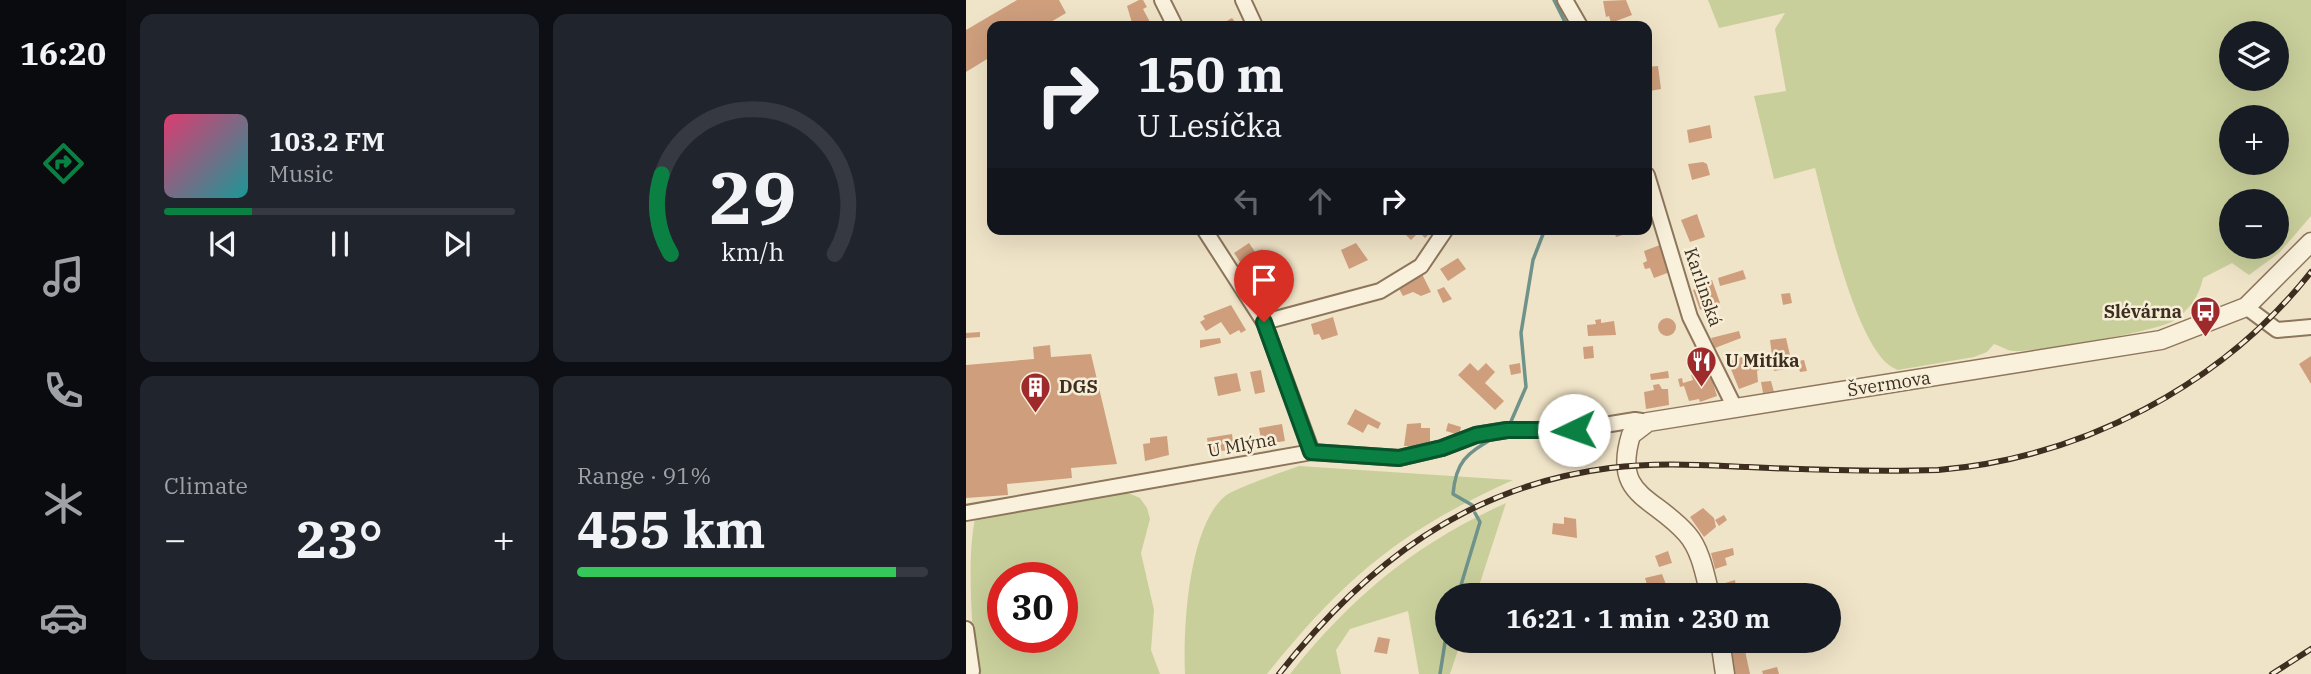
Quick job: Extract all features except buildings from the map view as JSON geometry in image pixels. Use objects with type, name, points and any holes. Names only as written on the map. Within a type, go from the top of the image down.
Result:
[{"type":"street","points":[[1162,0],[1172,21]]},
{"type":"street","points":[[1243,0],[1253,21]]},
{"type":"street","points":[[1566,0],[1577,21]]},
{"type":"street","name":"Karlinská","points":[[1652,192],[1690,317],[1735,408]]},
{"type":"street","points":[[1208,235],[1264,322],[1311,452]]},
{"type":"street","points":[[1264,322],[1380,291],[1421,266],[1442,235]]},
{"type":"street","name":"Švermova","points":[[1648,422],[2161,340],[2246,307],[2311,242]]},
{"type":"street","points":[[2246,307],[2277,330],[2311,327]]},
{"type":"street","name":"U Mlýna","points":[[966,513],[1311,452],[1399,458],[1442,448],[1476,435],[1507,431],[1574,430],[1635,420],[1648,422]]},
{"type":"street","points":[[1648,422],[1631,435],[1625,461],[1626,474],[1632,486],[1650,504],[1672,519],[1689,536],[1700,556],[1707,583]]},
{"type":"street","points":[[966,629],[972,671]]},
{"type":"street","points":[[1722,653],[1725,674]]},
{"type":"green space","points":[[1708,0],[2311,0],[2311,216],[2289,241],[2289,189],[2219,189],[2219,259],[2271,259],[2249,275],[2232,263],[2203,278],[2196,297],[2173,321],[2144,330],[2046,348],[2011,351],[1994,344],[1987,352],[1974,357],[1898,370],[1883,360],[1869,339],[1857,312],[1835,247],[1815,168],[1774,179],[1754,96],[1786,91],[1775,29],[1785,13],[1719,28]]},
{"type":"green space","points":[[1299,466],[1513,480],[1438,518],[1376,560],[1322,610],[1267,674],[1185,674],[1185,632],[1190,581],[1202,532],[1212,512],[1229,493]]},
{"type":"green space","points":[[1126,492],[1140,498],[1150,519],[1141,553],[1154,610],[1151,650],[1160,674],[977,674],[972,615],[973,531],[976,515]]},
{"type":"green space","points":[[1506,503],[1480,583],[1435,583],[1435,653],[1457,653],[1450,674],[1419,674],[1408,611],[1350,629],[1336,650],[1341,674],[1290,674],[1362,596],[1414,555],[1473,519]]},
{"type":"waterway","points":[[1554,0],[1564,21]]},
{"type":"waterway","points":[[1509,426],[1526,387],[1521,333],[1533,260],[1543,235]]},
{"type":"waterway","points":[[1472,505],[1453,494],[1457,473],[1470,454],[1495,437]]},
{"type":"waterway","points":[[1462,583],[1480,522],[1475,513]]},
{"type":"waterway","points":[[1440,674],[1443,653]]},
{"type":"railway","points":[[1279,674],[1312,634],[1384,565],[1424,536],[1465,512],[1510,492],[1558,478],[1627,466],[1679,464],[1843,470],[1938,470],[1992,463],[2045,450],[2096,432],[2145,409],[2192,381],[2235,349],[2275,312],[2311,272]]},
{"type":"railway","points":[[2272,674],[2311,649]]},
{"type":"place","name":"Slévárna","points":[[2205,339]]},
{"type":"place","name":"U Mitíka","points":[[1702,388]]},
{"type":"place","name":"DGS","points":[[1036,414]]},
{"type":"route","points":[[1264,322],[1311,452],[1399,458],[1423,454],[1476,435],[1507,430],[1574,430]]}]
